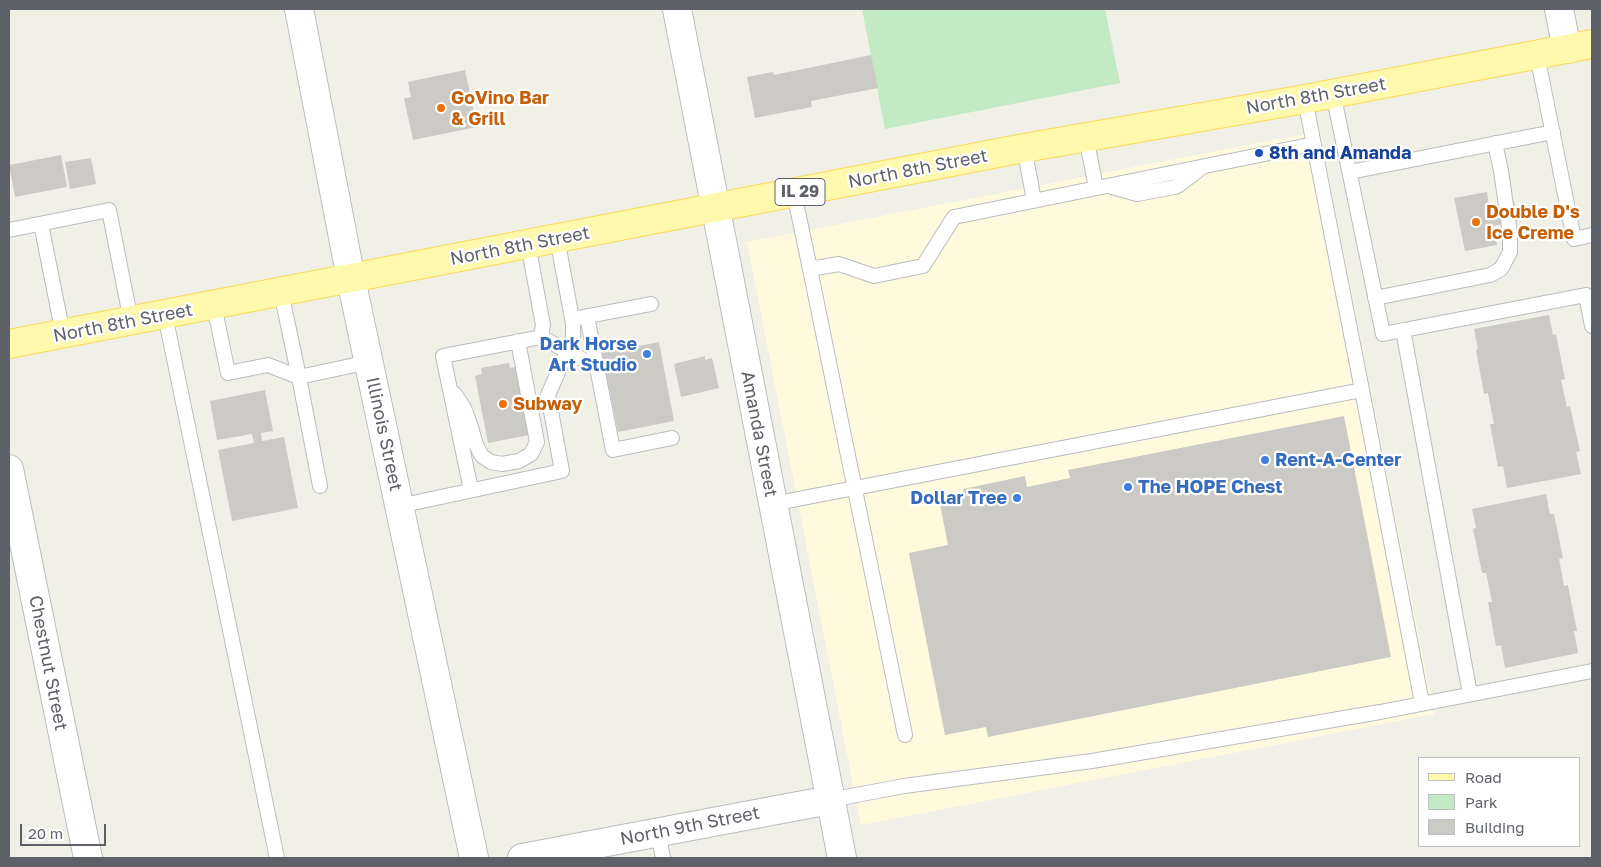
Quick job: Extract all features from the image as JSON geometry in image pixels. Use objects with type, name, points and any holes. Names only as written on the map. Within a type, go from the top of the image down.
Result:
[{"type":"main road","name":"North 8th Street","points":[[9,344],[1024,148],[1333,93],[1580,46]]},
{"type":"street","name":"Illinois Street","points":[[299,9],[368,362],[474,858]]},
{"type":"street","name":"Amanda Street","points":[[677,9],[842,858]]},
{"type":"street","points":[[1559,9],[1580,46]]},
{"type":"street","name":"Chestnut Street","points":[[9,468],[88,858]]},
{"type":"street","name":"North 9th Street","points":[[522,858],[660,845],[830,800]]},
{"type":"lane","points":[[1537,55],[1574,239],[1592,235]]},
{"type":"lane","points":[[1333,93],[1382,334],[1586,295],[1592,326]]},
{"type":"lane","points":[[1305,98],[1422,703]]},
{"type":"lane","points":[[1350,172],[1553,132]]},
{"type":"lane","points":[[1086,137],[1101,187]]},
{"type":"lane","points":[[1375,298],[1490,275],[1501,269],[1510,252],[1510,233],[1495,143]]},
{"type":"lane","points":[[810,269],[839,264],[874,276],[923,266],[954,217],[1314,144]]},
{"type":"lane","points":[[1024,148],[1034,200]]},
{"type":"lane","points":[[794,193],[905,735]]},
{"type":"lane","points":[[9,230],[109,210],[131,321]]},
{"type":"lane","points":[[40,224],[64,334]]},
{"type":"lane","points":[[399,506],[562,471],[548,395],[573,338],[572,319],[557,238]]},
{"type":"lane","points":[[528,244],[544,325],[541,336]]},
{"type":"lane","points":[[281,292],[320,486]]},
{"type":"lane","points":[[572,319],[651,304]]},
{"type":"lane","points":[[214,305],[228,373],[268,365],[299,377],[368,362]]},
{"type":"lane","points":[[165,314],[277,858]]},
{"type":"lane","points":[[587,316],[614,450],[672,438]]},
{"type":"lane","points":[[1403,330],[1470,694]]},
{"type":"lane","points":[[471,490],[444,356],[541,336],[597,367]]},
{"type":"lane","points":[[450,385],[464,408],[476,445],[482,456],[491,462],[502,464],[519,461],[531,454],[537,442],[518,341]]},
{"type":"lane","points":[[772,504],[1362,390]]},
{"type":"lane","points":[[830,800],[904,786],[1092,761],[1422,703],[1592,670]]},
{"type":"shaded area","points":[[1320,131],[1434,714],[861,825],[747,242]]},
{"type":"green space","points":[[862,9],[1105,9],[1120,83],[885,129]]},
{"type":"building","points":[[871,55],[878,88],[811,101],[812,107],[755,118],[747,77],[773,72],[774,75]]},
{"type":"building","points":[[465,70],[477,127],[413,140],[404,98],[411,97],[408,82]]},
{"type":"building","points":[[61,155],[67,187],[15,197],[9,165]]},
{"type":"building","points":[[91,158],[96,184],[70,189],[65,162]]},
{"type":"building","points":[[1487,192],[1489,206],[1514,201],[1518,221],[1493,226],[1497,245],[1465,251],[1454,198]]},
{"type":"building","points":[[1549,315],[1553,335],[1556,334],[1565,379],[1561,380],[1567,407],[1570,406],[1580,451],[1576,452],[1581,474],[1507,488],[1503,466],[1498,467],[1490,424],[1494,424],[1488,393],[1484,394],[1474,329]]},
{"type":"building","points":[[659,342],[674,421],[618,432],[602,353]]},
{"type":"building","points":[[705,356],[705,360],[712,358],[719,388],[681,397],[674,364]]},
{"type":"building","points":[[509,363],[510,368],[516,367],[529,435],[488,443],[475,376],[482,374],[481,368]]},
{"type":"building","points":[[265,390],[273,431],[261,433],[262,441],[284,437],[298,508],[232,521],[218,450],[254,443],[252,434],[217,440],[210,401]]},
{"type":"building","points":[[1344,416],[1391,657],[988,737],[986,727],[945,735],[909,553],[948,545],[940,504],[965,498],[963,489],[1025,476],[1027,487],[1070,478],[1068,470]]},
{"type":"building","points":[[1546,494],[1550,514],[1554,514],[1563,558],[1559,559],[1564,586],[1568,585],[1577,631],[1574,631],[1578,653],[1505,668],[1501,645],[1496,646],[1488,602],[1492,602],[1486,573],[1482,573],[1473,529],[1476,528],[1472,509]]},
{"type":"place","name":"GoVino Bar & Grill","points":[[441,108]]},
{"type":"place","name":"8th and Amanda","points":[[1259,153]]},
{"type":"place","name":"Double D's Ice Creme","points":[[1476,222]]},
{"type":"place","name":"Dark Horse Art Studio","points":[[647,354]]},
{"type":"place","name":"Subway","points":[[503,404]]},
{"type":"place","name":"Rent-A-Center","points":[[1265,460]]},
{"type":"place","name":"The HOPE Chest","points":[[1128,487]]},
{"type":"place","name":"Dollar Tree","points":[[1017,498]]}]
